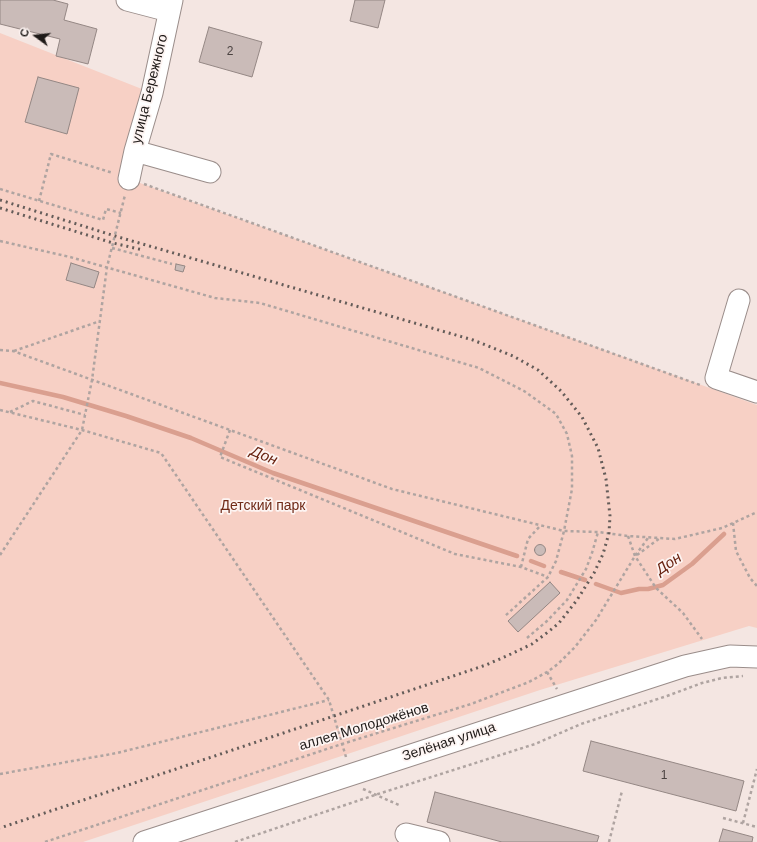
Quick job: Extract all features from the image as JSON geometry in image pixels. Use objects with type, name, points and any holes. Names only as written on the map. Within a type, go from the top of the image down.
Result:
[{"type":"street","points":[[127,0],[170,5]]},
{"type":"street","name":"улица Бережного","points":[[129,179],[135,151],[152,93],[170,5]]},
{"type":"street","points":[[135,151],[210,172]]},
{"type":"street","points":[[739,300],[716,378],[757,392]]},
{"type":"street","name":"Зелёная улица","points":[[144,842],[685,666],[730,656],[757,657]]},
{"type":"street","points":[[406,834],[439,842]]},
{"type":"path","points":[[39,200],[51,154],[100,168],[705,386]]},
{"type":"path","points":[[0,555],[82,430],[92,380],[107,267],[129,179]]},
{"type":"path","points":[[0,189],[103,220],[106,209],[121,213]]},
{"type":"path","points":[[0,241],[70,257],[215,298],[260,303],[479,368],[524,391],[556,414],[567,434],[572,456],[572,489],[564,531],[556,561],[548,577],[505,616]]},
{"type":"path","points":[[112,248],[172,264]]},
{"type":"path","points":[[13,352],[100,321]]},
{"type":"path","points":[[0,350],[13,352],[92,380],[392,489],[564,531],[598,532],[648,538],[675,539],[722,528],[757,512]]},
{"type":"path","points":[[9,413],[33,401],[85,415]]},
{"type":"path","points":[[0,410],[82,430],[161,453],[329,700],[355,786],[402,806]]},
{"type":"path","points":[[230,430],[220,457],[455,554],[521,567],[548,577]]},
{"type":"path","points":[[733,523],[736,551],[750,578],[757,586]]},
{"type":"path","points":[[521,567],[528,539],[541,525]]},
{"type":"path","points":[[526,638],[547,622],[567,600],[586,569],[598,532]]},
{"type":"path","points":[[628,536],[635,556],[656,588],[683,613],[702,639]]},
{"type":"path","name":"аллея Молодожёнов","points":[[45,842],[342,744],[471,704],[541,676],[558,664],[575,647],[596,620],[635,556],[648,538]]},
{"type":"path","points":[[635,556],[660,538]]},
{"type":"path","points":[[235,842],[375,795],[535,744],[582,724],[702,683],[722,678],[744,676]]},
{"type":"path","points":[[0,774],[117,753],[329,700]]},
{"type":"path","points":[[743,823],[757,769]]},
{"type":"path","points":[[609,842],[622,791]]},
{"type":"path","points":[[722,818],[757,827]]},
{"type":"green space","name":"Детский парк","points":[[0,33],[152,93],[129,179],[757,405],[757,628],[749,626],[540,690],[83,842],[0,842]]},
{"type":"building","points":[[0,0],[53,0],[68,4],[64,20],[97,29],[88,64],[56,56],[60,39],[0,24]]},
{"type":"building","points":[[355,0],[385,0],[378,28],[350,21]]},
{"type":"building","points":[[209,27],[262,42],[252,77],[199,62]]},
{"type":"building","points":[[38,77],[79,88],[67,134],[25,122]]},
{"type":"building","points":[[71,263],[99,272],[94,288],[66,280]]},
{"type":"building","points":[[176,264],[185,266],[183,272],[175,270]]},
{"type":"building","points":[[538,545],[542,545],[544,546],[544,554],[538,555],[535,552],[535,548]]},
{"type":"building","points":[[550,582],[560,593],[518,632],[508,621]]},
{"type":"building","points":[[591,741],[744,781],[736,811],[583,771]]},
{"type":"building","points":[[435,792],[599,836],[597,842],[502,842],[427,822]]},
{"type":"building","points":[[723,829],[753,837],[752,842],[719,842]]},
{"type":"waterway","name":"Дон","points":[[0,383],[63,397],[126,416],[191,438],[273,473],[517,556]]},
{"type":"waterway","name":"Дон","points":[[596,584],[621,593],[663,585],[692,564],[724,534]]},
{"type":"waterway","name":"Дон","points":[[531,561],[544,566]]},
{"type":"waterway","name":"Дон","points":[[561,572],[585,580]]},
{"type":"railway","points":[[0,200],[115,236],[473,340],[513,356],[538,370],[561,391],[582,417],[598,448],[606,479],[610,516],[609,533],[603,554],[594,573],[577,600],[559,623],[532,644],[486,665],[0,828]]},
{"type":"railway","points":[[0,208],[113,243],[143,250]]}]
